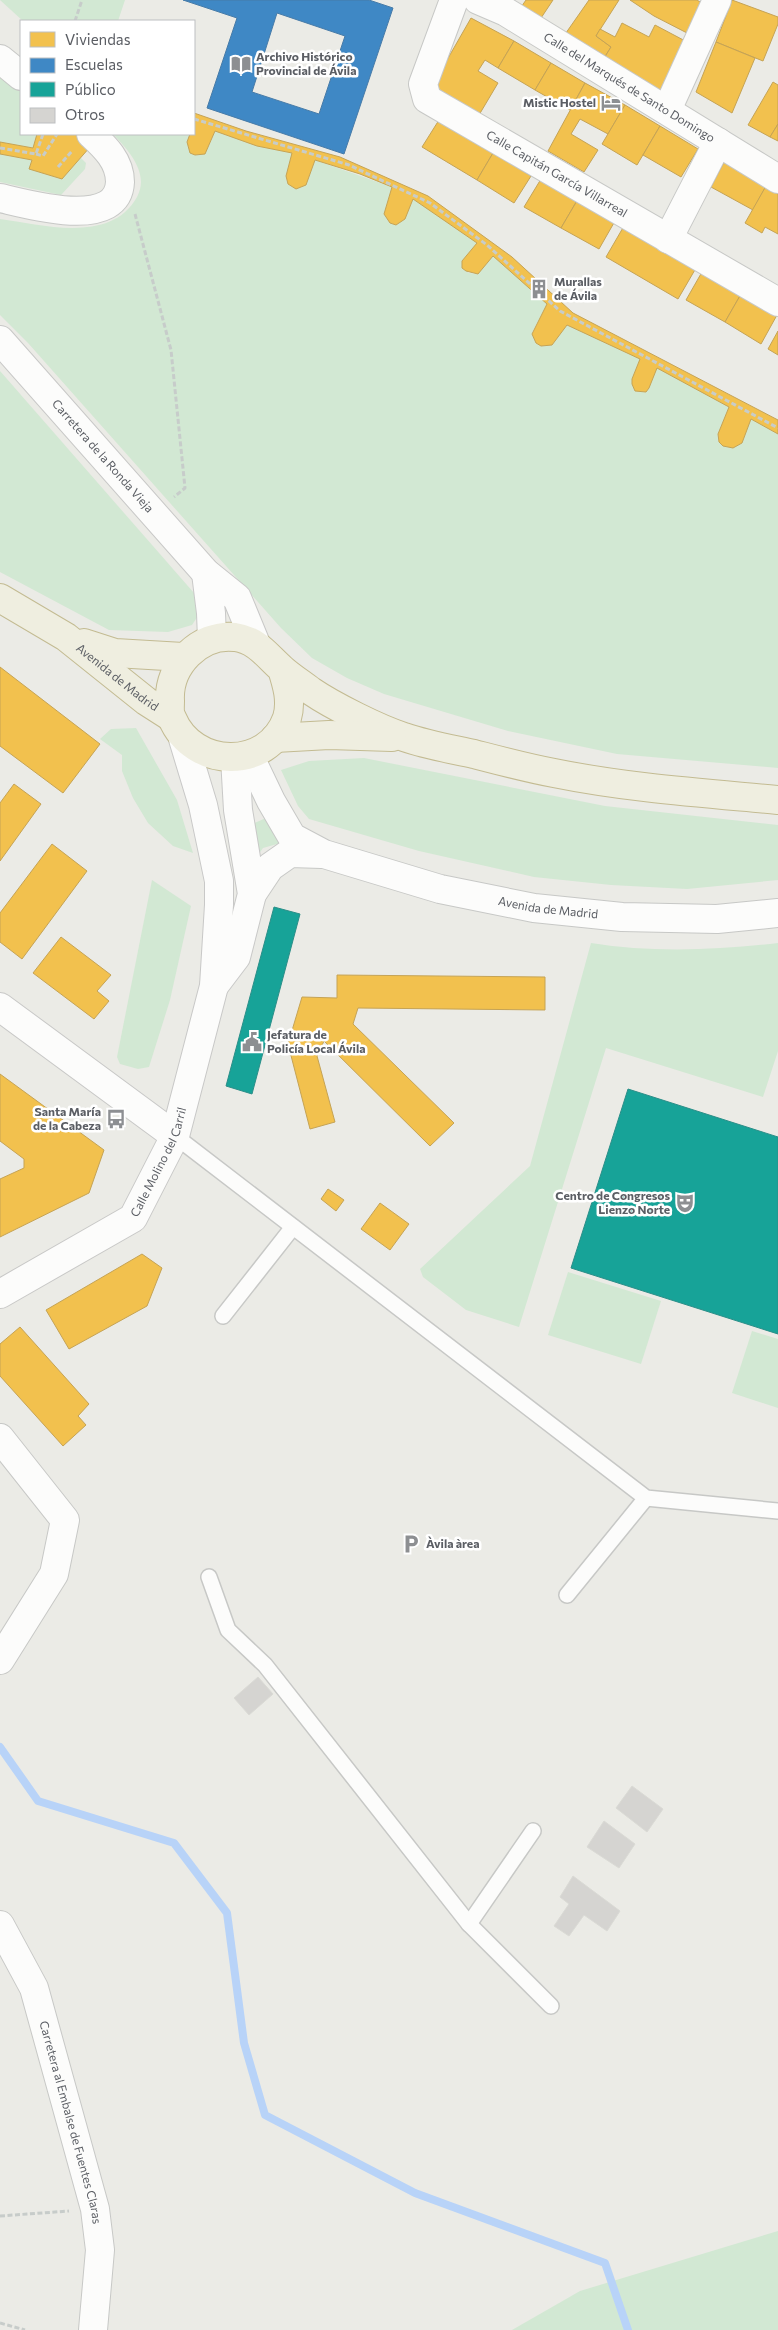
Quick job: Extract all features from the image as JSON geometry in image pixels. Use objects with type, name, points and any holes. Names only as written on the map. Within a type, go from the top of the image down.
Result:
[{"type":"highway","name":"Avenida de Madrid","points":[[0,598],[66,637],[177,728]]},
{"type":"highway","name":"Avenida de Madrid","points":[[66,637],[115,653],[183,657]]},
{"type":"highway","points":[[403,737],[329,735],[275,738],[242,757],[207,755],[177,728],[169,685],[183,657],[212,639],[235,637],[256,644],[282,669],[338,707],[403,737],[553,773],[659,789],[778,800]]},
{"type":"highway","points":[[275,738],[287,717],[290,693],[282,669]]},
{"type":"street","name":"Calle Capitán García Villarreal","points":[[454,0],[422,84],[426,99],[778,302]]},
{"type":"street","name":"Calle del Marqués de Santo Domingo","points":[[478,0],[506,12],[778,179]]},
{"type":"street","points":[[667,110],[717,0]]},
{"type":"street","points":[[0,59],[20,75]]},
{"type":"street","points":[[0,198],[41,208],[78,212],[96,210],[104,206],[114,198],[120,188],[120,174],[116,162],[84,140]]},
{"type":"street","points":[[668,238],[718,142]]},
{"type":"street","name":"Carretera de la Ronda Vieja","points":[[0,340],[206,573],[237,598],[256,644]]},
{"type":"street","points":[[206,573],[212,639]]},
{"type":"street","name":"Calle Molino del Carril","points":[[0,1294],[133,1218],[174,1136],[214,986],[219,881],[203,805],[177,728]]},
{"type":"street","name":"Calle Molino del Carril","points":[[214,986],[236,957],[252,894],[238,810],[242,757]]},
{"type":"street","name":"Avenida de Madrid","points":[[242,757],[292,837],[324,854],[440,889],[534,908],[622,917],[717,919],[778,912]]},
{"type":"street","name":"Avenida de Madrid","points":[[252,894],[270,867],[290,853],[324,854]]},
{"type":"street","points":[[0,1007],[174,1136]]},
{"type":"street","points":[[0,1438],[65,1520],[54,1574],[0,1660]]},
{"type":"street","name":"Carretera al Embalse de Fuentes Claras","points":[[0,1925],[34,1988],[94,2209],[100,2250],[93,2330]]},
{"type":"lane","points":[[174,1136],[646,1498],[778,1511]]},
{"type":"lane","points":[[223,1316],[293,1227]]},
{"type":"lane","points":[[567,1595],[646,1498]]},
{"type":"lane","points":[[209,1577],[228,1630],[265,1665],[469,1924],[551,2006]]},
{"type":"lane","points":[[469,1924],[533,1831]]},
{"type":"path","points":[[75,20],[82,0]]},
{"type":"path","points":[[195,119],[349,165],[421,199],[487,245],[560,311],[778,428]]},
{"type":"path","points":[[36,154],[43,135]]},
{"type":"path","points":[[0,148],[43,156],[56,135]]},
{"type":"path","points":[[58,167],[84,140]]},
{"type":"path","points":[[135,213],[171,350],[185,488],[168,501]]},
{"type":"path","points":[[0,2216],[94,2209]]},
{"type":"path","points":[[0,2323],[25,2330]]},
{"type":"green space","points":[[0,0],[125,0],[118,20],[22,20]]},
{"type":"green space","points":[[0,77],[20,91],[20,135],[37,135],[33,148],[0,142]]},
{"type":"green space","points":[[215,131],[257,146],[292,153],[286,177],[288,184],[296,189],[306,185],[315,160],[392,187],[384,214],[390,223],[396,225],[405,219],[413,199],[477,243],[462,261],[462,268],[469,273],[478,274],[493,256],[547,304],[532,333],[536,343],[541,346],[552,345],[567,325],[640,359],[633,379],[635,391],[646,392],[657,368],[729,407],[718,434],[719,442],[733,448],[742,443],[751,419],[778,434],[778,768],[617,754],[508,731],[384,694],[347,678],[312,658],[281,628],[28,343],[0,315],[0,219],[36,225],[75,228],[94,226],[111,221],[125,212],[137,197],[141,179],[136,162],[114,135],[190,135],[187,142],[190,153],[195,155],[204,153]]},
{"type":"green space","points":[[0,154],[32,160],[29,169],[62,179],[81,158],[86,163],[85,169],[61,195],[0,182]]},
{"type":"green space","points":[[0,371],[194,593],[200,613],[192,625],[168,632],[109,630],[0,572]]},
{"type":"green space","points":[[136,728],[177,800],[193,853],[173,846],[148,823],[133,798],[122,771],[122,755],[100,739],[111,729]]},
{"type":"green space","points":[[364,758],[605,806],[778,825],[778,880],[687,889],[611,885],[534,877],[419,851],[309,819],[298,806],[281,770],[309,761]]},
{"type":"green space","points":[[266,818],[284,842],[263,848],[258,855],[250,825]]},
{"type":"green space","points":[[152,880],[191,906],[170,1000],[149,1067],[138,1069],[120,1064],[117,1057]]},
{"type":"green space","points":[[591,943],[638,948],[684,949],[778,943],[778,1051],[763,1097],[606,1048],[519,1327],[466,1310],[423,1277],[420,1269],[530,1166]]},
{"type":"green space","points":[[568,1272],[661,1301],[641,1364],[548,1335]]},
{"type":"green space","points":[[752,1331],[778,1339],[778,1408],[732,1393]]},
{"type":"green space","points":[[778,2231],[778,2330],[512,2330],[580,2291]]},
{"type":"building: Viviendas","points":[[526,0],[553,0],[537,24],[517,13]]},
{"type":"building: Viviendas","points":[[589,0],[619,0],[596,36],[611,47],[601,63],[561,40]]},
{"type":"building: Viviendas","points":[[630,0],[697,0],[703,4],[689,34],[654,16]]},
{"type":"building: Viviendas","points":[[732,0],[778,17],[778,24],[763,61],[716,42]]},
{"type":"building: Viviendas","points":[[471,18],[514,41],[498,68],[485,60],[478,71],[498,83],[479,115],[431,88]]},
{"type":"building: Viviendas","points":[[622,23],[649,37],[655,25],[689,43],[659,98],[601,63],[611,47],[596,36],[600,29],[615,37]]},
{"type":"building: Viviendas","points":[[514,41],[551,63],[535,90],[498,68]]},
{"type":"building: Viviendas","points":[[716,42],[755,58],[732,113],[696,92]]},
{"type":"building: Viviendas","points":[[551,63],[585,83],[570,110],[535,90]]},
{"type":"building: Viviendas","points":[[773,82],[778,85],[778,124],[770,137],[748,125]]},
{"type":"building: Viviendas","points":[[585,83],[625,105],[608,134],[580,119],[571,134],[598,150],[584,172],[548,151]]},
{"type":"building: Viviendas","points":[[625,105],[660,126],[637,165],[602,144]]},
{"type":"building: Viviendas","name":"Murallas de Ávila","points":[[195,113],[246,131],[340,157],[428,196],[512,257],[573,313],[778,420],[778,434],[751,419],[742,443],[733,448],[723,446],[719,442],[718,434],[729,407],[657,368],[646,392],[635,391],[632,379],[640,359],[567,325],[552,345],[541,346],[536,343],[532,334],[547,304],[493,256],[478,274],[462,268],[462,261],[477,243],[413,199],[405,219],[396,225],[390,223],[384,214],[392,187],[360,174],[315,160],[306,185],[296,189],[288,184],[286,176],[292,153],[257,146],[215,131],[205,154],[195,155],[190,153],[187,142],[190,135],[195,135]]},
{"type":"building: Viviendas","points":[[439,120],[493,153],[477,180],[422,147]]},
{"type":"building: Viviendas","points":[[778,124],[778,141],[770,137]]},
{"type":"building: Viviendas","points":[[660,126],[698,149],[681,177],[643,155]]},
{"type":"building: Viviendas","points":[[37,135],[77,135],[90,147],[62,179],[29,169],[32,160],[0,154],[0,142],[33,148]]},
{"type":"building: Viviendas","points":[[493,153],[531,176],[514,203],[477,180]]},
{"type":"building: Viviendas","points":[[724,162],[766,186],[753,210],[711,187]]},
{"type":"building: Viviendas","points":[[541,179],[578,199],[561,228],[524,207]]},
{"type":"building: Viviendas","points":[[766,186],[778,192],[778,234],[765,227],[762,233],[745,223]]},
{"type":"building: Viviendas","points":[[578,199],[615,221],[599,249],[561,228]]},
{"type":"building: Viviendas","points":[[624,226],[696,268],[678,299],[606,257]]},
{"type":"building: Viviendas","points":[[702,272],[741,294],[725,322],[686,300]]},
{"type":"building: Viviendas","points":[[741,294],[777,315],[761,344],[725,322]]},
{"type":"building: Viviendas","points":[[778,331],[778,355],[768,349]]},
{"type":"building: Viviendas","points":[[0,667],[100,744],[63,793],[0,746]]},
{"type":"building: Viviendas","points":[[14,784],[41,804],[0,861],[0,803]]},
{"type":"building: Viviendas","points":[[52,844],[87,871],[22,959],[0,942],[0,913]]},
{"type":"building: Viviendas","points":[[61,937],[111,975],[97,991],[109,1001],[94,1019],[33,973]]},
{"type":"building: Viviendas","name":"Jefatura de Policía Local Ávila","points":[[337,975],[545,977],[545,1010],[358,1008],[353,1024],[454,1123],[430,1146],[324,1041],[317,1056],[335,1122],[310,1129],[288,1044],[302,997],[337,998]]},
{"type":"building: Viviendas","points":[[0,1074],[104,1150],[89,1193],[0,1237],[0,1179],[24,1168],[24,1159],[0,1141]]},
{"type":"building: Viviendas","points":[[328,1189],[344,1200],[336,1211],[321,1199]]},
{"type":"building: Viviendas","points":[[380,1203],[409,1224],[390,1250],[361,1229]]},
{"type":"building: Viviendas","points":[[142,1254],[162,1268],[147,1306],[69,1349],[46,1310]]},
{"type":"building: Viviendas","points":[[20,1327],[89,1404],[78,1416],[86,1425],[63,1446],[0,1376],[0,1344]]},
{"type":"building: Escuelas","name":"Archivo Histórico Provincial de Ávila","points":[[183,0],[369,0],[393,8],[344,154],[207,108],[237,18]],"holes":[[[277,13],[345,36],[319,114],[252,92]]]},
{"type":"building: Público","name":"Jefatura de Policía Local Ávila","points":[[274,907],[300,914],[252,1094],[226,1086]]},
{"type":"building: Público","name":"Centro de Congresos Lienzo Norte","points":[[628,1089],[778,1137],[778,1334],[571,1268]]},
{"type":"building: Otros","points":[[258,1677],[273,1694],[249,1715],[234,1698]]},
{"type":"building: Otros","points":[[632,1786],[663,1809],[647,1832],[616,1808]]},
{"type":"building: Otros","points":[[604,1821],[635,1844],[619,1868],[587,1847]]},
{"type":"building: Otros","points":[[573,1876],[620,1911],[607,1931],[584,1915],[569,1936],[554,1926],[569,1904],[560,1897]]},
{"type":"waterway","points":[[0,1747],[38,1801],[174,1843],[227,1913],[244,2043],[265,2115],[415,2193],[605,2263],[628,2330]]},
{"type":"place","name":"Archivo Histórico Provincial de Ávila","points":[[241,64]]},
{"type":"place","name":"Mistic Hostel","points":[[611,103]]},
{"type":"place","name":"Murallas de Ávila","points":[[539,289]]},
{"type":"place","name":"Jefatura de Policía Local Ávila","points":[[252,1042]]},
{"type":"place","name":"Santa María de la Cabeza","points":[[116,1119]]},
{"type":"place","name":"Centro de Congresos Lienzo Norte","points":[[685,1203]]},
{"type":"place","name":"Àvila àrea","points":[[411,1544]]}]
